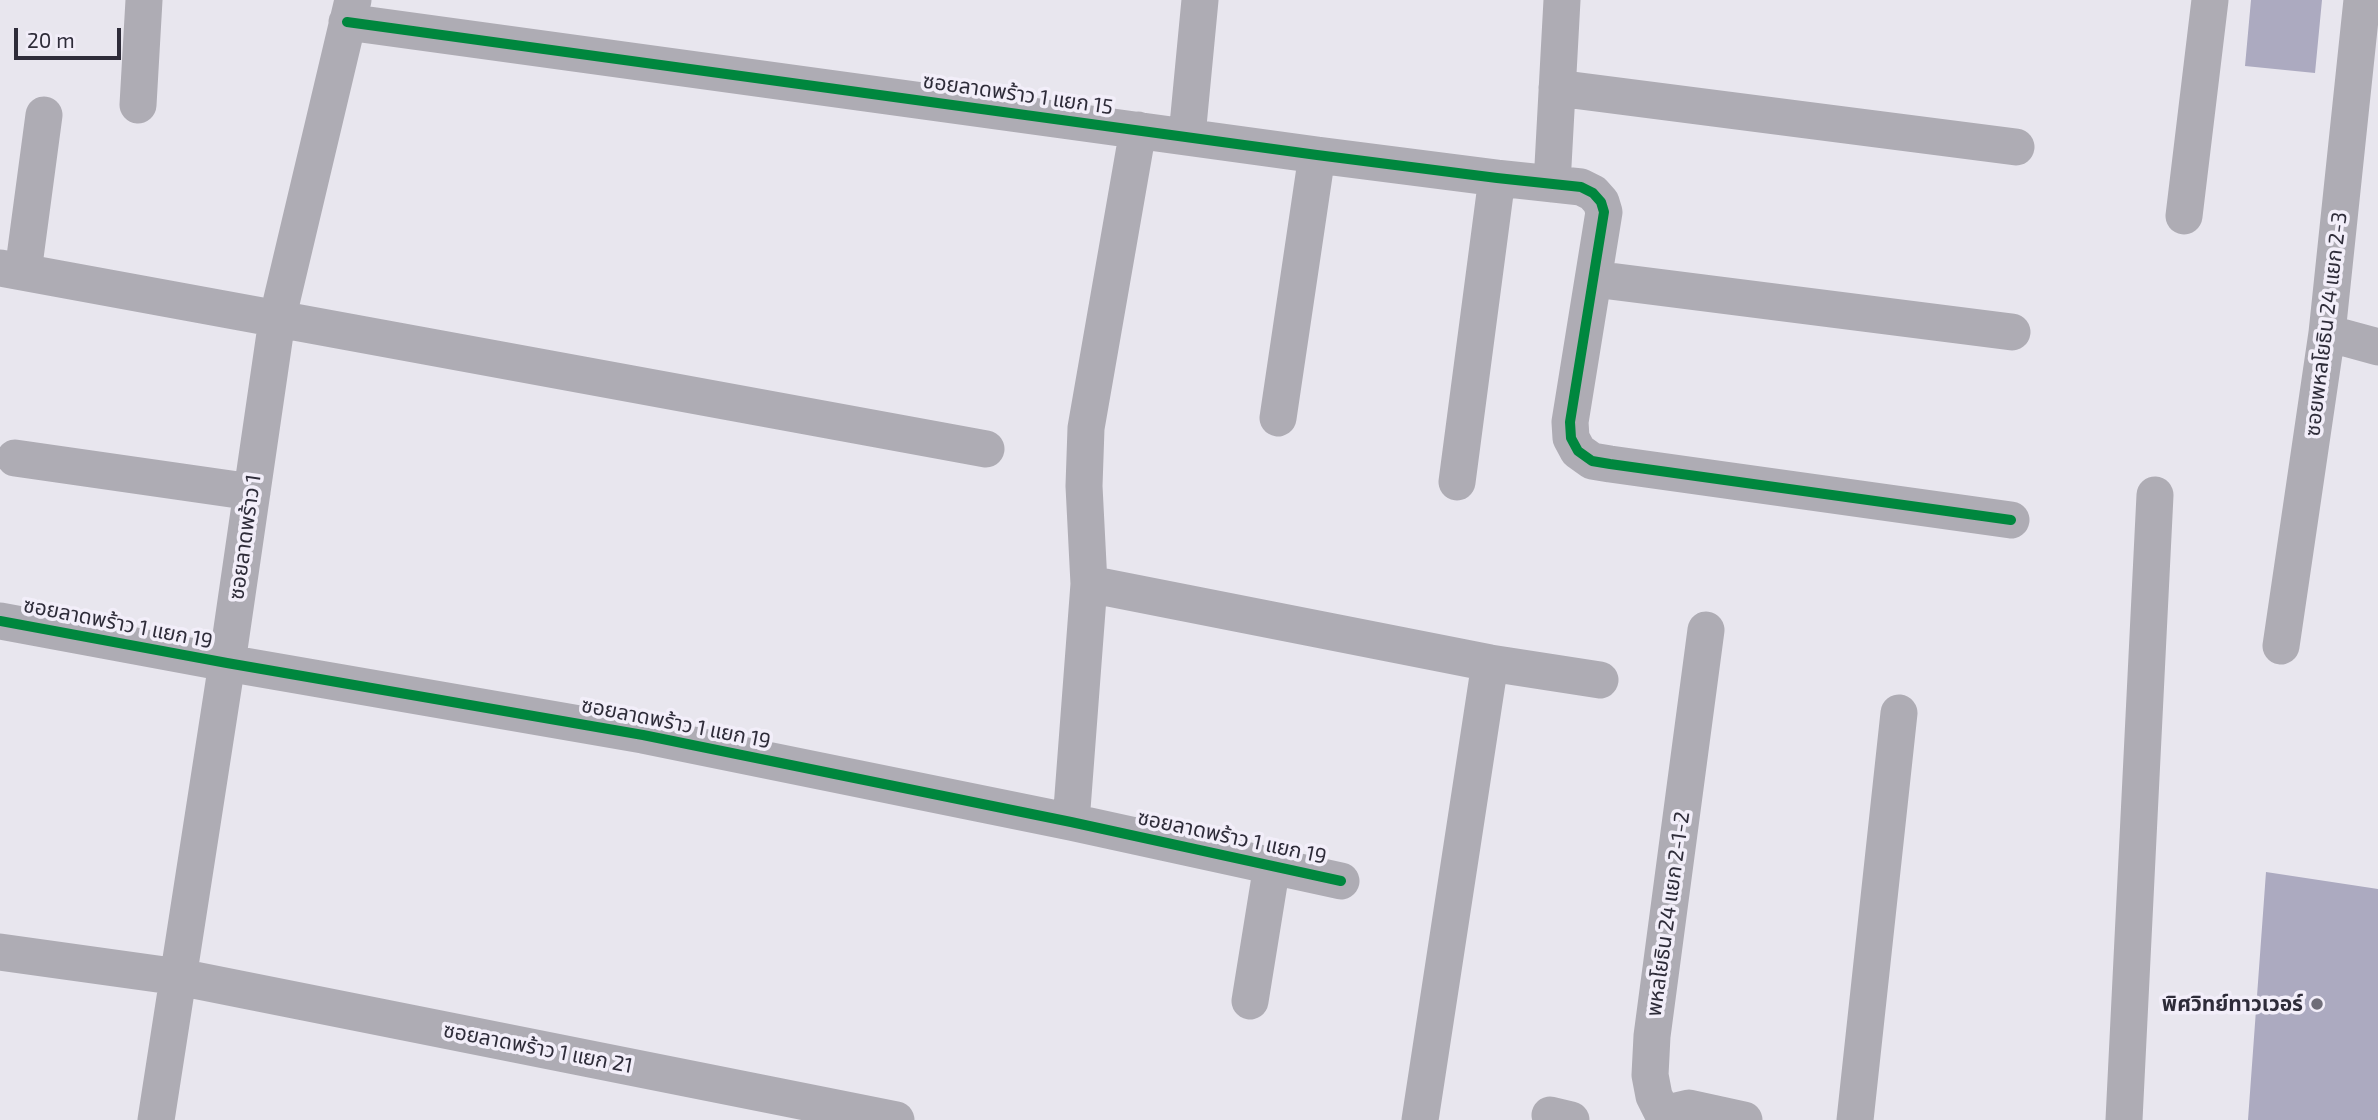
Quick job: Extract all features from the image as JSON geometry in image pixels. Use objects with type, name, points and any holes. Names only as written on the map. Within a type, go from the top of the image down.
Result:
[{"type":"street","points":[[138,105],[144,0]]},
{"type":"street","points":[[1186,136],[1200,0]]},
{"type":"street","points":[[1552,184],[1562,0]]},
{"type":"street","points":[[2184,216],[2210,0]]},
{"type":"street","name":"ซอยพหลโยธิน 24 แยก 2-3","points":[[2281,646],[2328,334],[2362,0]]},
{"type":"street","name":"ซอยลาดพร้าว 1 แยก 15","points":[[350,11],[1138,130],[1581,187],[1593,193],[1601,202],[1604,212],[1594,279]]},
{"type":"street","name":"ซอยลาดพร้าว 1","points":[[156,1120],[277,320],[350,11]]},
{"type":"street","points":[[1557,88],[2015,147]]},
{"type":"street","points":[[44,115],[11,270],[986,449]]},
{"type":"street","points":[[1071,822],[1089,584],[1084,486],[1086,428],[1138,130]]},
{"type":"street","points":[[1278,418],[1317,155]]},
{"type":"street","points":[[1457,482],[1497,178]]},
{"type":"street","points":[[2011,520],[1592,460],[1578,451],[1571,438],[1570,422],[1594,279],[2012,332]]},
{"type":"street","points":[[2328,334],[2378,347]]},
{"type":"street","points":[[15,458],[251,492]]},
{"type":"street","points":[[2124,1120],[2155,495]]},
{"type":"street","points":[[1089,584],[1490,663],[1600,680]]},
{"type":"street","name":"ซอยลาดพร้าว 1 แยก 19","points":[[0,621],[643,735],[1071,822],[1341,881]]},
{"type":"street","name":"พหลโยธิน 24 แยก 2-1-2","points":[[1706,630],[1652,1036],[1650,1075],[1662,1117],[1689,1108],[1744,1120]]},
{"type":"street","points":[[1420,1120],[1490,663]]},
{"type":"street","points":[[1855,1120],[1899,713]]},
{"type":"street","points":[[1250,1001],[1272,865]]},
{"type":"street","name":"ซอยลาดพร้าว 1 แยก 21","points":[[0,952],[179,977],[896,1120]]},
{"type":"building","points":[[2251,0],[2322,0],[2315,73],[2245,66]]},
{"type":"building","name":"พิศวิทย์ทาวเวอร์","points":[[2266,872],[2378,889],[2378,1120],[2248,1120]]},
{"type":"cycle path","points":[[347,22],[1317,155],[1581,187],[1593,193],[1601,202],[1604,212],[1570,422],[1571,438],[1578,451],[1592,461],[1610,464],[2011,520]]},
{"type":"cycle path","points":[[0,621],[643,735],[1071,822],[1341,881]]},
{"type":"place","name":"พิศวิทย์ทาวเวอร์","points":[[2317,1004]]}]
